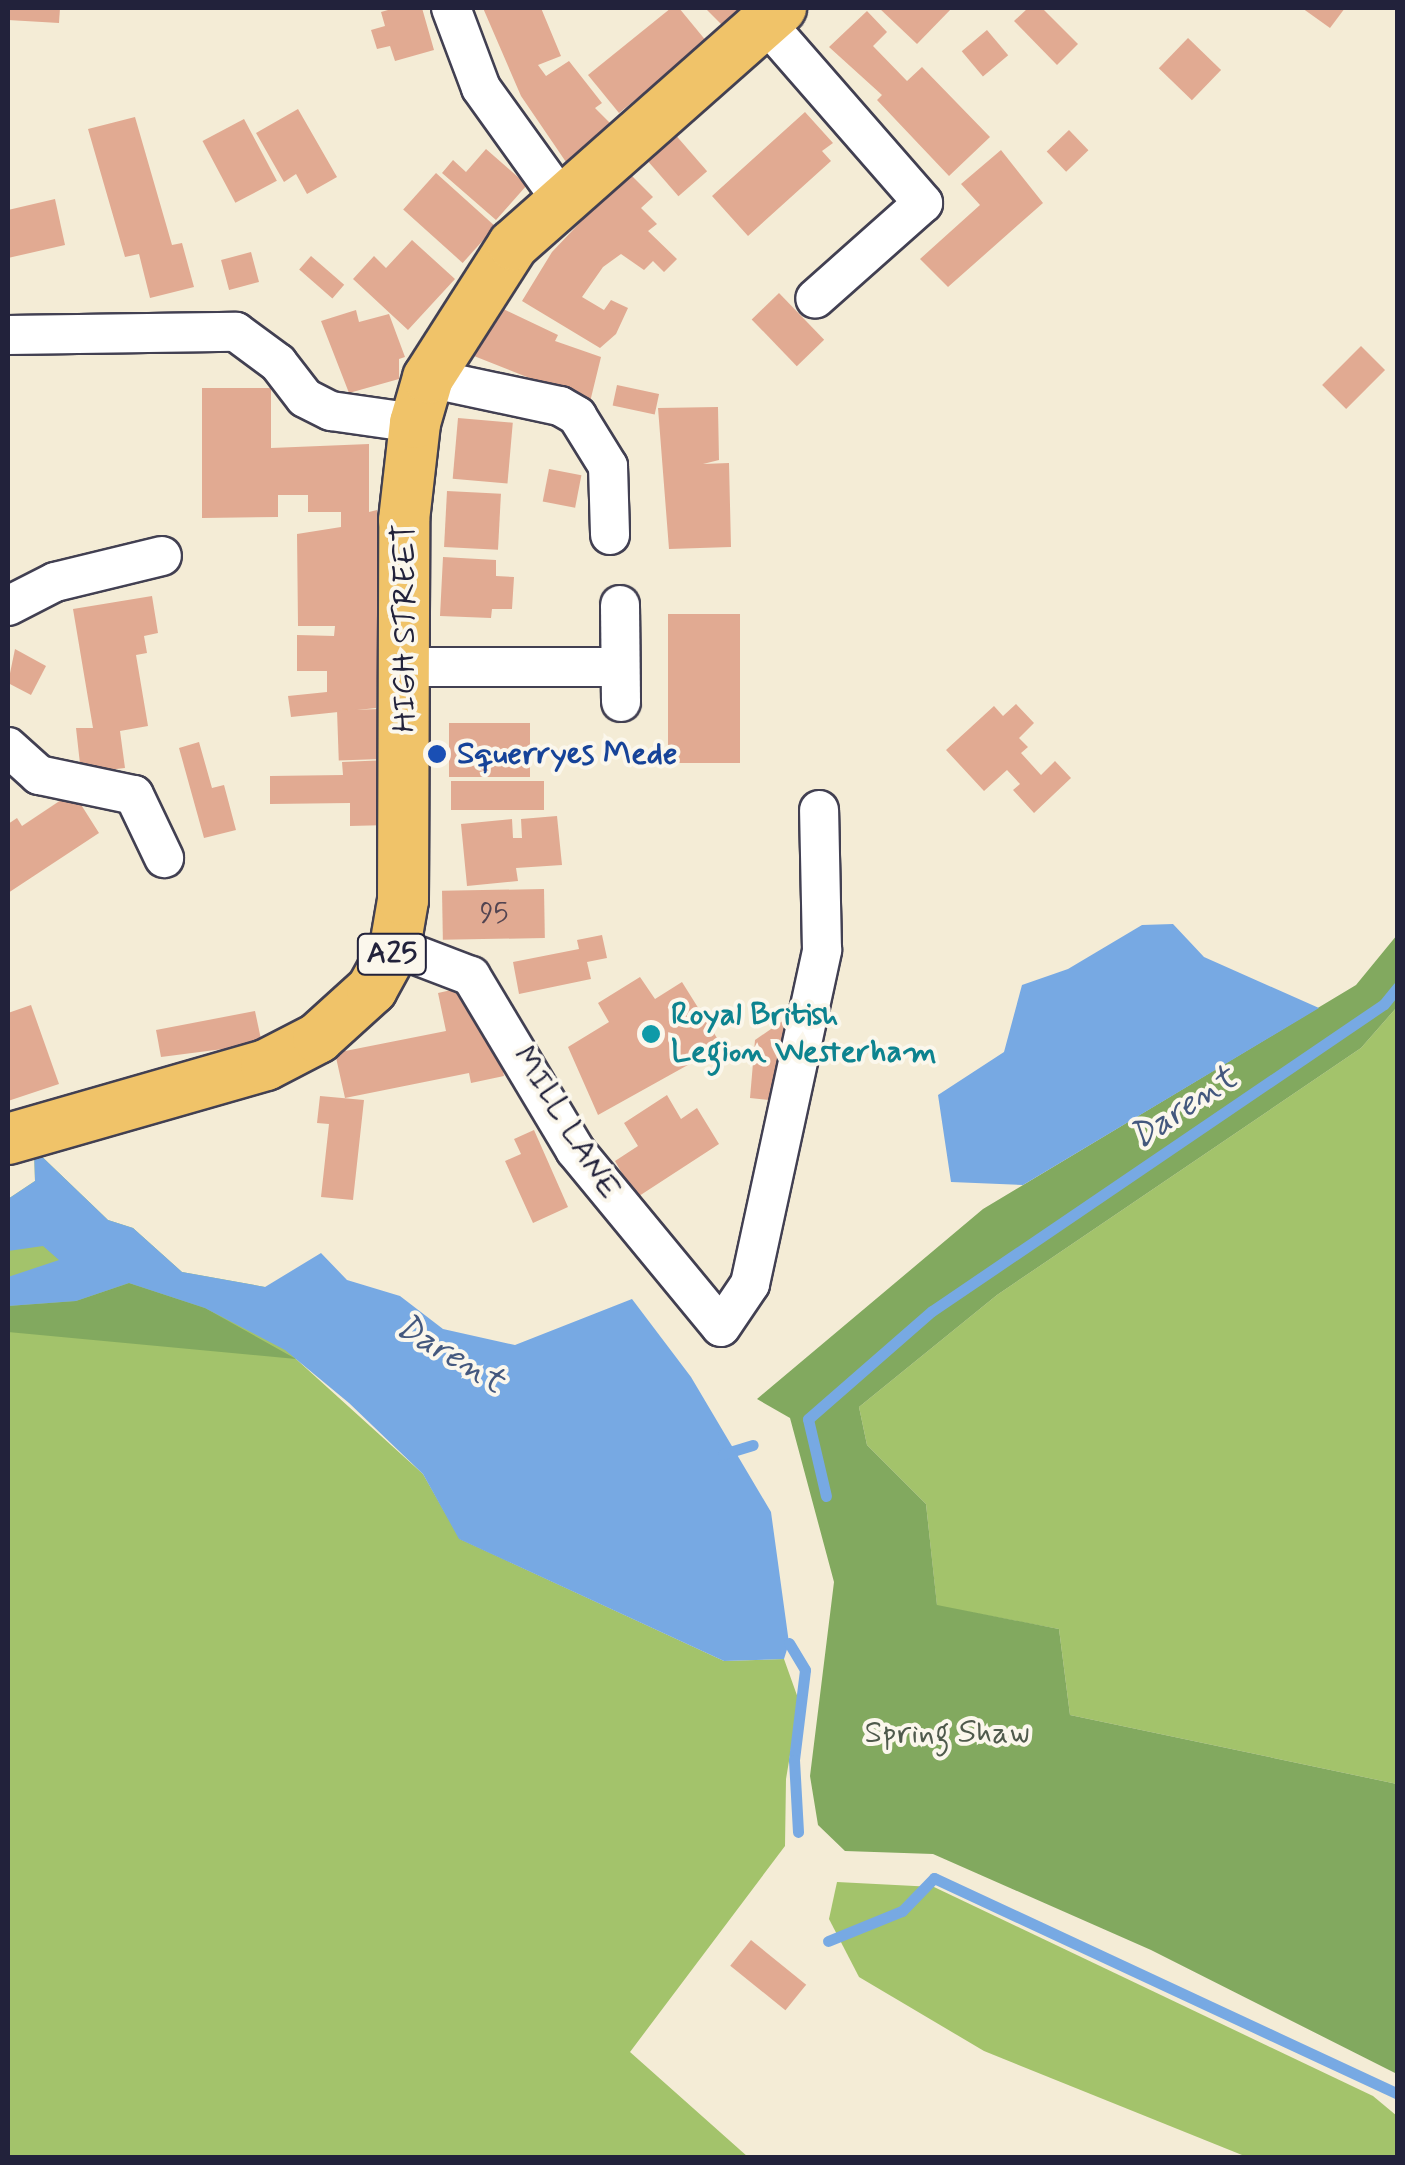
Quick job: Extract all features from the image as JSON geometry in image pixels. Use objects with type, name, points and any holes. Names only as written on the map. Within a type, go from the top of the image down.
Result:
[{"type":"main road","name":"HIGH STREET","points":[[8,1139],[266,1065],[351,1012],[395,947],[404,900],[404,520],[421,401],[479,291],[560,198],[774,15]]},
{"type":"street","points":[[450,8],[481,88],[560,198]]},
{"type":"street","points":[[774,15],[923,202],[815,299]]},
{"type":"street","points":[[8,335],[236,332],[278,364],[305,398],[330,411],[421,401],[560,406],[577,416],[608,466],[610,534]]},
{"type":"street","points":[[8,606],[54,582],[162,556]]},
{"type":"street","points":[[404,667],[621,684],[620,605]]},
{"type":"street","points":[[8,747],[39,775],[134,795],[164,858]]},
{"type":"street","name":"MILL LANE","points":[[395,947],[472,976],[490,997],[575,1150],[720,1327],[750,1284],[822,950],[819,810]]},
{"type":"green space","name":"Spring Shaw","points":[[1397,935],[1397,1007],[1361,1048],[997,1295],[859,1407],[867,1445],[926,1504],[937,1605],[1059,1629],[1070,1715],[1397,1784],[1397,2074],[1151,1950],[933,1854],[845,1851],[818,1825],[810,1776],[834,1582],[790,1418],[757,1399],[983,1209],[1356,985]]},
{"type":"green space","points":[[1397,1007],[1397,1784],[1070,1715],[1059,1629],[937,1606],[926,1504],[867,1445],[859,1407],[997,1295],[1361,1048]]},
{"type":"green space","points":[[34,1149],[108,1220],[133,1228],[182,1272],[265,1287],[296,1359],[423,1474],[460,1539],[724,1661],[784,1659],[799,1701],[786,1779],[785,1846],[630,2052],[748,2157],[8,2158],[8,1199],[35,1181]]},
{"type":"green space","points":[[129,1283],[205,1308],[296,1359],[8,1332],[8,1306],[76,1301]]},
{"type":"green space","points":[[837,1882],[934,1887],[1373,2096],[1397,2116],[1397,2157],[1247,2157],[984,2051],[859,1977],[829,1919]]},
{"type":"water","points":[[1173,924],[1204,957],[1319,1008],[1023,1185],[951,1182],[938,1095],[1004,1052],[1022,985],[1068,969],[1142,925]]},
{"type":"water","points":[[34,1149],[108,1220],[133,1228],[182,1272],[265,1287],[321,1253],[347,1280],[400,1296],[443,1329],[515,1345],[632,1299],[691,1377],[771,1512],[789,1643],[784,1659],[724,1661],[459,1539],[423,1474],[349,1403],[285,1350],[205,1308],[129,1283],[76,1301],[8,1306],[8,1277],[59,1260],[43,1246],[8,1251],[8,1199],[35,1181]]},
{"type":"building","points":[[8,8],[60,8],[59,23],[8,20]]},
{"type":"building","points":[[422,8],[434,50],[395,61],[390,46],[377,49],[371,30],[385,26],[381,12]]},
{"type":"building","points":[[483,8],[541,8],[561,56],[538,65],[546,76],[569,61],[602,103],[595,108],[610,123],[566,162],[521,96]]},
{"type":"building","points":[[671,8],[679,8],[707,42],[619,113],[588,75]]},
{"type":"building","points":[[705,8],[748,8],[726,29]]},
{"type":"building","points":[[879,8],[952,8],[917,44]]},
{"type":"building","points":[[1028,8],[1042,8],[1078,44],[1057,65],[1014,21]]},
{"type":"building","points":[[1302,8],[1345,8],[1330,28]]},
{"type":"building","points":[[867,11],[887,32],[873,46],[907,81],[922,67],[990,137],[949,176],[877,100],[882,95],[829,47]]},
{"type":"building","points":[[987,30],[1008,55],[983,76],[962,51]]},
{"type":"building","points":[[1188,38],[1221,70],[1192,100],[1159,68]]},
{"type":"building","points":[[298,109],[337,177],[307,194],[296,174],[284,182],[256,133]]},
{"type":"building","points":[[805,112],[833,143],[822,151],[831,161],[748,236],[712,196]]},
{"type":"building","points":[[135,117],[172,245],[182,243],[194,287],[150,298],[139,254],[125,257],[88,129]]},
{"type":"building","points":[[244,119],[277,181],[235,203],[203,141]]},
{"type":"building","points":[[1069,130],[1088,150],[1066,172],[1047,152]]},
{"type":"building","points":[[673,132],[707,171],[678,196],[644,157]]},
{"type":"building","points":[[486,149],[527,185],[496,220],[442,173],[453,160],[466,172]]},
{"type":"building","points":[[1001,150],[1043,203],[948,287],[920,259],[980,205],[961,184]]},
{"type":"building","points":[[628,172],[653,197],[641,208],[657,224],[648,231],[677,259],[664,272],[653,261],[644,270],[621,254],[603,267],[582,297],[604,310],[611,300],[628,308],[616,334],[600,348],[522,301],[552,252]]},
{"type":"building","points":[[436,173],[495,227],[463,263],[403,209]]},
{"type":"building","points":[[55,199],[65,245],[8,258],[8,210]]},
{"type":"building","points":[[412,240],[455,279],[408,330],[353,279],[374,256],[386,268]]},
{"type":"building","points":[[251,252],[259,282],[229,290],[221,260]]},
{"type":"building","points":[[311,256],[344,285],[332,298],[299,270]]},
{"type":"building","points":[[779,293],[824,340],[797,366],[752,319]]},
{"type":"building","points":[[497,306],[558,335],[555,341],[601,357],[590,402],[474,356]]},
{"type":"building","points":[[356,310],[359,322],[389,314],[405,357],[399,359],[399,379],[349,393],[321,321]]},
{"type":"building","points":[[1361,346],[1385,370],[1346,409],[1322,385]]},
{"type":"building","points":[[617,385],[659,394],[655,414],[613,406]]},
{"type":"building","points":[[202,388],[271,388],[271,448],[369,444],[369,512],[377,510],[380,600],[376,708],[291,717],[288,696],[327,692],[327,671],[297,671],[297,635],[334,636],[335,626],[298,626],[297,534],[341,527],[341,512],[308,512],[308,495],[278,495],[278,517],[202,518]]},
{"type":"building","points":[[718,407],[719,460],[703,464],[729,463],[731,547],[669,549],[658,408]]},
{"type":"building","points":[[458,418],[513,423],[507,484],[453,479]]},
{"type":"building","points":[[549,469],[581,475],[575,508],[543,501]]},
{"type":"building","points":[[447,491],[501,494],[498,550],[444,547]]},
{"type":"building","points":[[443,557],[496,560],[496,576],[514,577],[512,609],[492,609],[491,618],[440,616]]},
{"type":"building","points":[[152,596],[158,633],[144,636],[147,653],[136,655],[148,726],[120,731],[125,768],[81,773],[76,728],[93,728],[73,609]]},
{"type":"building","points":[[668,614],[740,614],[740,763],[668,763]]},
{"type":"building","points":[[15,649],[46,666],[31,695],[8,683]]},
{"type":"building","points":[[1016,704],[1034,723],[1019,738],[1028,747],[1021,753],[1041,775],[1055,761],[1071,778],[1034,813],[1013,790],[1020,784],[1007,770],[984,791],[946,750],[994,706],[1003,716]]},
{"type":"building","points":[[379,709],[381,759],[339,760],[337,710]]},
{"type":"building","points":[[449,723],[530,723],[530,777],[449,777]]},
{"type":"building","points":[[199,742],[212,788],[224,785],[236,830],[204,838],[179,748]]},
{"type":"building","points":[[388,760],[389,825],[350,826],[350,803],[270,804],[270,776],[343,775],[342,762]]},
{"type":"building","points":[[451,781],[544,781],[544,810],[451,810]]},
{"type":"building","points":[[73,792],[99,833],[8,893],[8,824],[17,818],[22,826]]},
{"type":"building","points":[[557,816],[562,865],[516,868],[518,881],[467,886],[461,824],[512,819],[513,838],[522,838],[521,819]]},
{"type":"building","points":[[544,889],[545,938],[443,940],[442,891]]},
{"type":"building","points":[[602,935],[607,958],[587,962],[591,979],[519,994],[513,962],[579,949],[577,940]]},
{"type":"building","name":"Royal British Legion Westerham","points":[[640,977],[655,999],[682,982],[722,1046],[598,1115],[568,1047],[609,1022],[598,1003]]},
{"type":"building","points":[[469,986],[477,1025],[492,1022],[504,1076],[471,1083],[469,1073],[345,1098],[335,1053],[446,1031],[438,993]]},
{"type":"building","points":[[31,1005],[59,1084],[8,1101],[8,1013]]},
{"type":"building","points":[[255,1011],[262,1044],[161,1057],[156,1030]]},
{"type":"building","points":[[784,1020],[777,1101],[750,1098],[755,1040]]},
{"type":"building","points":[[667,1095],[681,1119],[697,1108],[719,1144],[636,1198],[615,1161],[638,1146],[624,1123]]},
{"type":"building","points":[[320,1096],[364,1100],[353,1200],[321,1197],[329,1124],[317,1123]]},
{"type":"building","points":[[534,1130],[568,1207],[533,1223],[505,1161],[521,1154],[514,1139]]},
{"type":"building","points":[[751,1940],[806,1985],[785,2010],[730,1966]]},
{"type":"waterway","name":"Darent","points":[[826,1496],[808,1419],[932,1311],[1384,1004],[1398,987]]},
{"type":"waterway","name":"Darent","points":[[723,1454],[753,1445]]},
{"type":"waterway","points":[[789,1643],[805,1670],[794,1760],[798,1832]]},
{"type":"waterway","points":[[828,1941],[902,1911],[934,1878],[1398,2094]]},
{"type":"place","name":"Squerryes Mede","points":[[437,754]]},
{"type":"place","name":"Royal British Legion Westerham","points":[[651,1034]]}]
